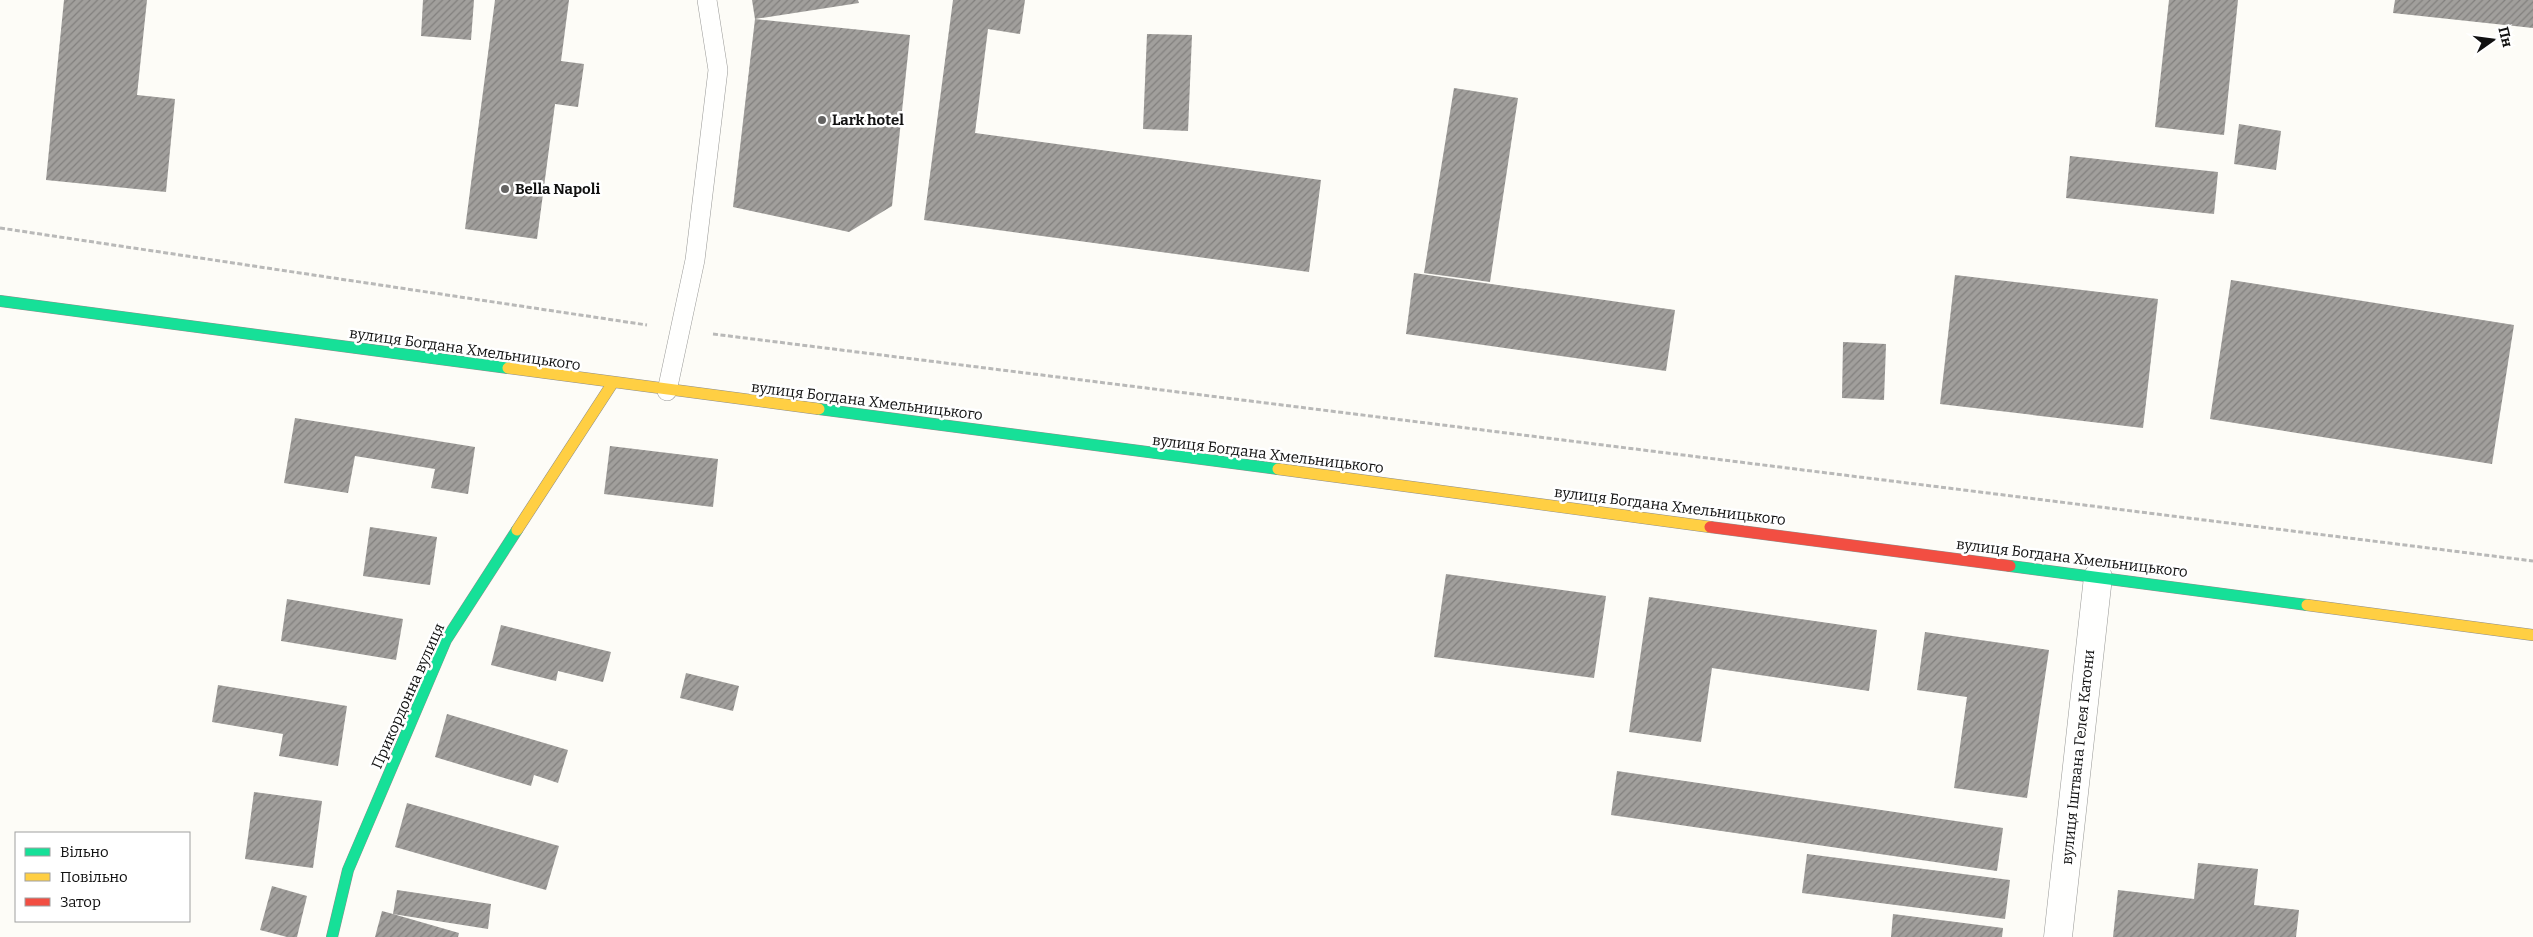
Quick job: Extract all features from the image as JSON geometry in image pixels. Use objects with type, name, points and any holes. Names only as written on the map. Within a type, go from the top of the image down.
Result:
[{"type":"main road","name":"вулиця Богдана Хмельницького","points":[[0,301],[612,384],[2533,635]]},
{"type":"main road","name":"Прикордонна вулиця","points":[[332,937],[348,870],[446,640],[612,384]]},
{"type":"street","name":"вулиця Іштвана Гелея Катони","points":[[2058,937],[2098,577]]},
{"type":"lane","points":[[667,391],[695,260],[718,70],[707,0]]},
{"type":"path","points":[[0,228],[680,330],[2533,562]]},
{"type":"building","points":[[64,0],[147,0],[137,95],[175,99],[166,192],[46,180]]},
{"type":"building","points":[[423,0],[474,0],[471,40],[421,36]]},
{"type":"building","points":[[495,0],[569,0],[561,61],[584,64],[578,107],[555,104],[537,239],[465,229]]},
{"type":"building","points":[[752,0],[858,0],[859,3],[755,19]]},
{"type":"building","points":[[953,0],[1025,0],[1020,34],[988,29],[975,133],[1321,180],[1309,272],[924,220]]},
{"type":"building","points":[[2169,0],[2238,0],[2224,135],[2155,127]]},
{"type":"building","points":[[2395,0],[2533,0],[2533,28],[2393,13]]},
{"type":"building","name":"Lark hotel","points":[[755,19],[910,35],[892,206],[849,232],[733,207]]},
{"type":"building","points":[[1147,34],[1192,35],[1188,131],[1143,129]]},
{"type":"building","points":[[1454,88],[1518,98],[1490,282],[1424,273]]},
{"type":"building","points":[[2239,124],[2281,131],[2276,170],[2234,164]]},
{"type":"building","points":[[2070,156],[2218,172],[2214,214],[2066,198]]},
{"type":"building","points":[[1414,273],[1675,310],[1666,371],[1406,334]]},
{"type":"building","points":[[1955,275],[2158,299],[2143,428],[1940,404]]},
{"type":"building","points":[[2231,280],[2514,325],[2492,464],[2210,419]]},
{"type":"building","points":[[1843,342],[1886,344],[1884,400],[1842,398]]},
{"type":"building","points":[[295,418],[475,447],[468,494],[431,488],[435,469],[355,456],[348,493],[284,483]]},
{"type":"building","points":[[610,446],[718,459],[713,507],[604,494]]},
{"type":"building","points":[[370,527],[437,537],[430,585],[363,576]]},
{"type":"building","points":[[1446,574],[1606,596],[1594,678],[1434,657]]},
{"type":"building","points":[[1649,597],[1877,630],[1869,691],[1712,668],[1701,742],[1629,732]]},
{"type":"building","points":[[287,599],[403,619],[396,660],[281,641]]},
{"type":"building","points":[[501,625],[611,652],[603,682],[558,671],[556,681],[491,665]]},
{"type":"building","points":[[1925,632],[2049,650],[2027,798],[1954,788],[1967,697],[1917,690]]},
{"type":"building","points":[[686,673],[739,686],[733,711],[680,698]]},
{"type":"building","points":[[218,685],[347,706],[338,766],[279,756],[283,734],[212,722]]},
{"type":"building","points":[[447,714],[568,750],[558,783],[534,775],[531,786],[435,757]]},
{"type":"building","points":[[1617,771],[2003,828],[1997,871],[1611,815]]},
{"type":"building","points":[[254,792],[322,801],[313,868],[245,859]]},
{"type":"building","points":[[407,803],[559,846],[546,890],[395,847]]},
{"type":"building","points":[[1807,854],[2010,880],[2005,919],[1802,893]]},
{"type":"building","points":[[2198,863],[2258,869],[2254,905],[2299,910],[2296,937],[2113,937],[2118,890],[2194,899]]},
{"type":"building","points":[[272,886],[307,896],[297,937],[287,937],[260,930]]},
{"type":"building","points":[[397,890],[491,904],[488,929],[393,914]]},
{"type":"building","points":[[382,911],[459,933],[458,937],[375,937]]},
{"type":"building","points":[[1893,914],[2003,928],[2002,937],[1891,937]]},
{"type":"traffic: fast","points":[[0,301],[508,368]]},
{"type":"traffic: fast","points":[[819,409],[1278,469]]},
{"type":"traffic: fast","points":[[332,937],[348,870],[446,640],[517,530]]},
{"type":"traffic: fast","points":[[2010,566],[2307,605]]},
{"type":"traffic: slow","points":[[508,368],[819,409]]},
{"type":"traffic: slow","points":[[517,530],[612,384]]},
{"type":"traffic: slow","points":[[1278,469],[1710,527]]},
{"type":"traffic: slow","points":[[2307,605],[2533,635]]},
{"type":"traffic: jam","points":[[1710,527],[2010,566]]},
{"type":"place","name":"Lark hotel","points":[[822,120]]},
{"type":"place","name":"Bella Napoli","points":[[505,189]]}]
